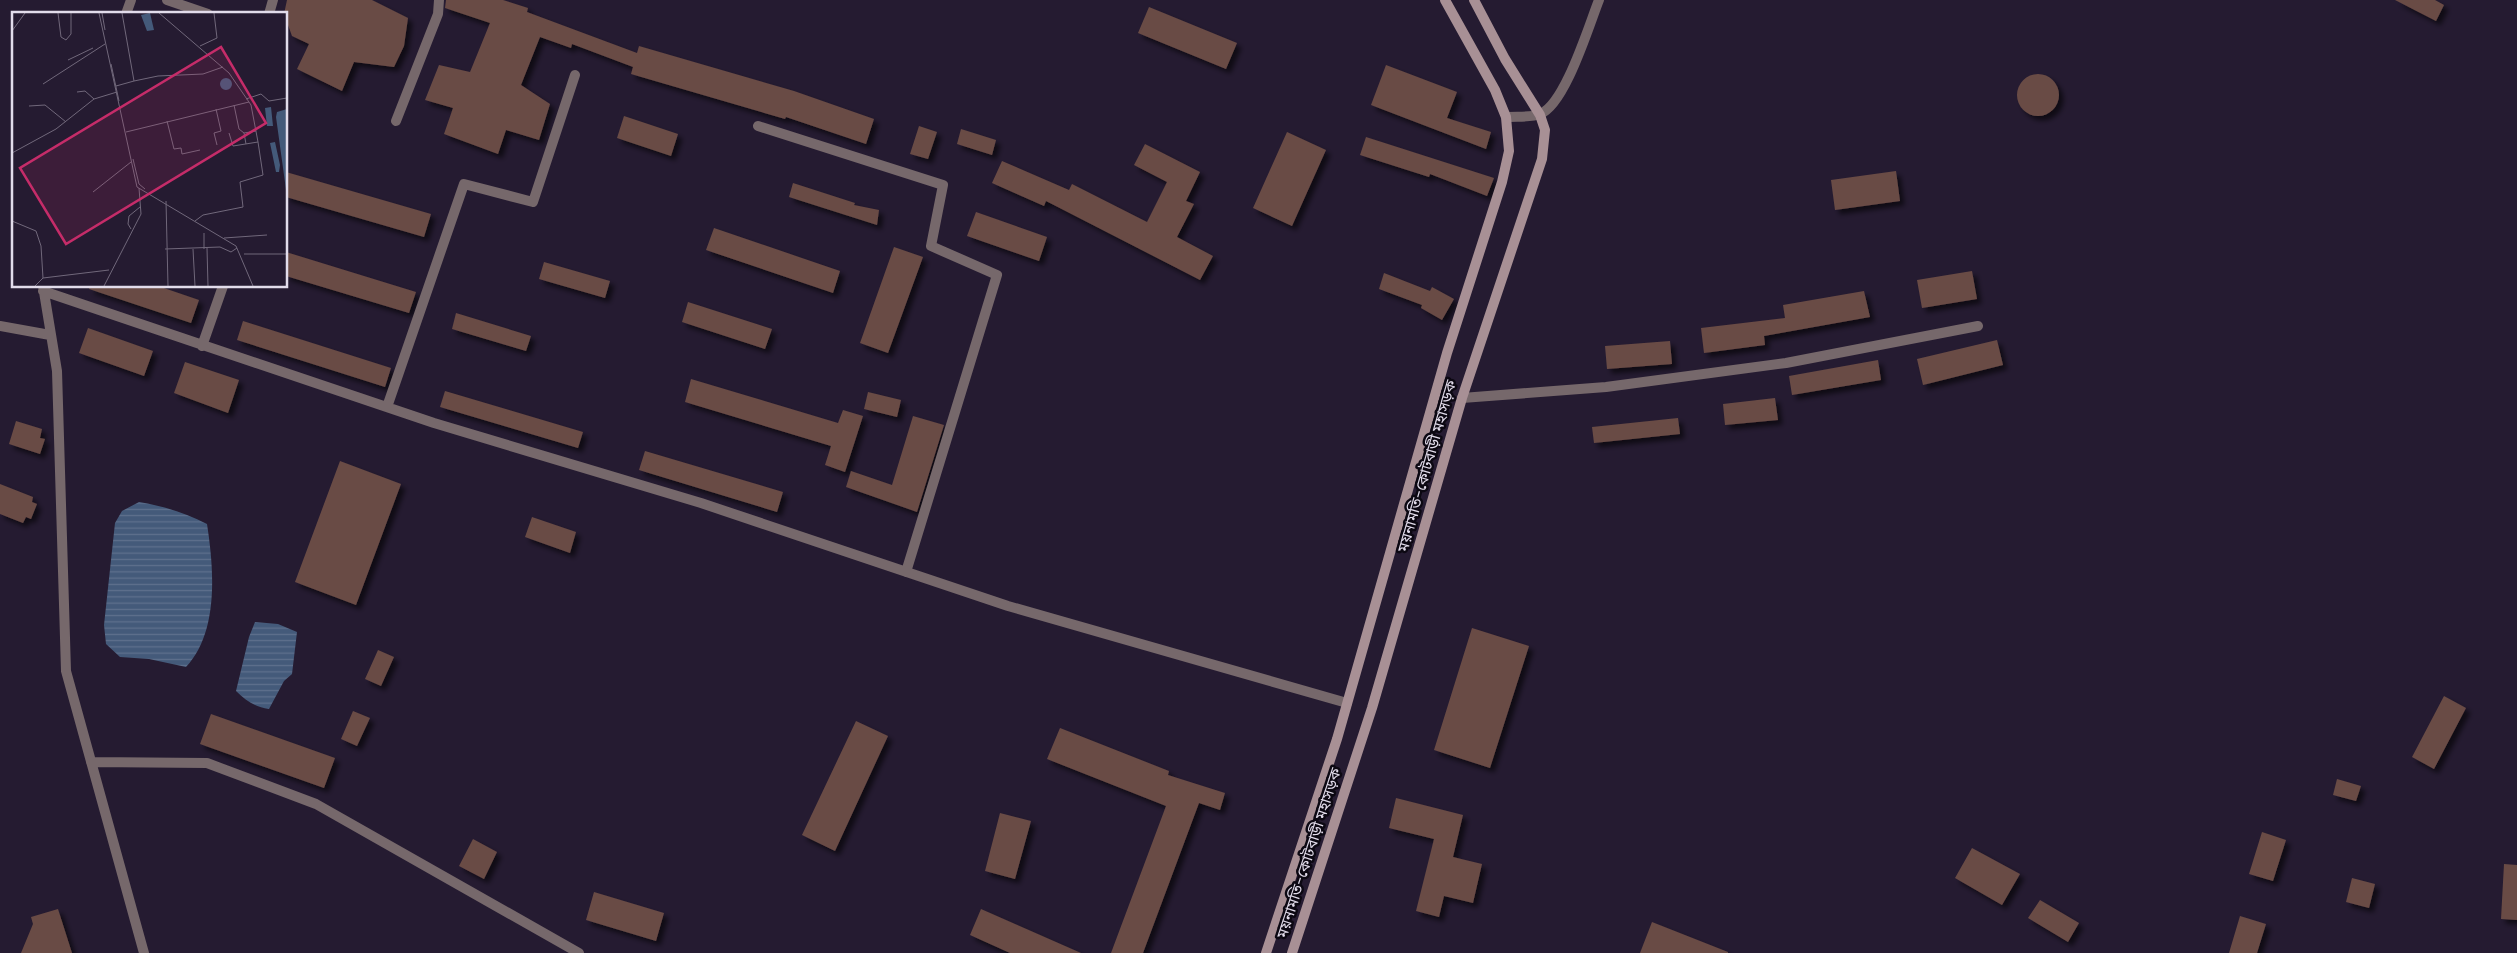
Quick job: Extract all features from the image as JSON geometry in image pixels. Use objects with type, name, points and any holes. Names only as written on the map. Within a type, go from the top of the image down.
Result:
[{"type":"main road","name":"ময়নামতি–কোটবাড়ী মহাসড়ক","points":[[1266,953],[1287,895],[1347,703],[1447,353],[1502,182],[1509,150],[1506,117],[1495,90],[1445,0]]},
{"type":"main road","name":"ময়নামতি–কোটবাড়ী মহাসড়ক","points":[[1292,953],[1372,708],[1462,398],[1542,159],[1545,130],[1540,115],[1505,59],[1474,0]]},
{"type":"street","points":[[127,12],[131,0]]},
{"type":"street","points":[[167,0],[202,12]]},
{"type":"street","points":[[396,121],[438,14],[439,0]]},
{"type":"street","points":[[1506,117],[1540,115],[1561,94],[1599,0]]},
{"type":"street","points":[[387,408],[464,184],[534,202],[576,75]]},
{"type":"street","points":[[758,126],[943,185],[931,246],[997,275],[906,572]]},
{"type":"street","points":[[144,953],[66,671],[57,371],[43,288],[202,346],[387,408],[701,502],[1008,606],[1347,703]]},
{"type":"street","points":[[202,346],[221,288]]},
{"type":"street","points":[[0,326],[50,335]]},
{"type":"street","points":[[1462,398],[1606,387],[1786,363],[1978,326]]},
{"type":"street","points":[[91,762],[208,764],[316,804],[579,953]]},
{"type":"water","points":[[139,502],[174,510],[207,524],[212,580],[209,618],[197,653],[186,667],[149,659],[120,657],[106,644],[104,625],[115,523],[122,511]]},
{"type":"water","points":[[255,622],[278,624],[297,632],[292,674],[284,681],[269,709],[251,703],[236,691],[249,637]]},
{"type":"building","points":[[287,0],[372,0],[408,18],[404,46],[394,67],[354,62],[342,91],[297,69],[309,44],[292,36],[288,25],[288,12],[284,12]]},
{"type":"building","points":[[446,0],[503,0],[528,8],[527,12],[637,53],[639,46],[794,91],[874,119],[866,144],[786,117],[785,119],[631,74],[633,67],[572,44],[571,48],[540,37],[521,85],[550,104],[539,140],[506,130],[498,154],[444,134],[453,108],[425,100],[439,65],[470,72],[490,23],[445,8]]},
{"type":"building","points":[[2395,0],[2435,0],[2444,5],[2436,21]]},
{"type":"building","points":[[1149,7],[1237,43],[1226,69],[1138,33]]},
{"type":"building","points":[[1386,65],[1457,92],[1447,118],[1491,132],[1486,149],[1371,105]]},
{"type":"building","points":[[2038,74],[2053,80],[2059,95],[2053,110],[2038,116],[2023,110],[2017,95],[2023,80]]},
{"type":"building","points":[[624,116],[678,134],[671,156],[617,138]]},
{"type":"building","points":[[919,126],[937,132],[928,159],[910,154]]},
{"type":"building","points":[[961,129],[996,140],[992,155],[957,144]]},
{"type":"building","points":[[1287,132],[1326,150],[1292,226],[1253,208]]},
{"type":"building","points":[[1366,137],[1494,178],[1487,196],[1430,174],[1429,177],[1360,155]]},
{"type":"building","points":[[1145,144],[1200,172],[1186,201],[1194,204],[1177,237],[1213,256],[1200,280],[1046,201],[1044,206],[992,183],[1002,161],[1069,190],[1072,184],[1147,222],[1167,182],[1134,165]]},
{"type":"building","points":[[1896,171],[1900,201],[1835,210],[1831,180]]},
{"type":"building","points":[[288,173],[431,214],[424,237],[288,198]]},
{"type":"building","points":[[793,183],[855,203],[854,205],[879,210],[877,225],[789,197]]},
{"type":"building","points":[[976,212],[1047,237],[1039,261],[967,236]]},
{"type":"building","points":[[714,228],[840,271],[833,293],[706,250]]},
{"type":"building","points":[[894,247],[923,257],[888,353],[860,343]]},
{"type":"building","points":[[288,253],[416,292],[409,313],[288,277]]},
{"type":"building","points":[[544,262],[610,281],[605,298],[539,279]]},
{"type":"building","points":[[1972,271],[1977,299],[1922,308],[1917,280]]},
{"type":"building","points":[[1384,273],[1430,291],[1432,287],[1454,299],[1442,320],[1421,308],[1422,305],[1379,289]]},
{"type":"building","points":[[164,288],[199,300],[191,323],[89,289]]},
{"type":"building","points":[[1864,291],[1870,317],[1764,336],[1765,345],[1704,353],[1701,328],[1785,318],[1783,305]]},
{"type":"building","points":[[688,302],[772,329],[765,349],[682,322]]},
{"type":"building","points":[[456,313],[531,336],[526,351],[452,329]]},
{"type":"building","points":[[243,321],[391,368],[385,387],[237,340]]},
{"type":"building","points":[[88,328],[153,351],[144,376],[79,353]]},
{"type":"building","points":[[1997,340],[2003,365],[1923,385],[1917,359]]},
{"type":"building","points":[[1670,341],[1672,364],[1607,369],[1605,346]]},
{"type":"building","points":[[1878,360],[1881,380],[1792,395],[1789,376]]},
{"type":"building","points":[[185,362],[239,380],[228,413],[174,393]]},
{"type":"building","points":[[691,379],[838,423],[843,410],[863,416],[845,472],[825,465],[831,446],[685,402]]},
{"type":"building","points":[[445,391],[583,432],[578,448],[440,407]]},
{"type":"building","points":[[868,392],[901,400],[897,417],[864,409]]},
{"type":"building","points":[[1775,398],[1778,420],[1725,425],[1723,404]]},
{"type":"building","points":[[913,416],[944,425],[917,512],[846,487],[851,471],[892,485]]},
{"type":"building","points":[[1678,418],[1680,434],[1594,443],[1592,427]]},
{"type":"building","points":[[16,421],[42,429],[40,438],[45,439],[40,454],[9,444]]},
{"type":"building","points":[[645,451],[783,492],[777,512],[639,470]]},
{"type":"building","points":[[340,461],[401,484],[356,605],[295,582]]},
{"type":"building","points":[[0,484],[33,497],[32,502],[37,504],[31,519],[26,517],[23,523],[0,514]]},
{"type":"building","points":[[532,517],[576,532],[570,553],[525,537]]},
{"type":"building","points":[[1472,628],[1529,646],[1490,768],[1434,750]]},
{"type":"building","points":[[378,650],[394,657],[381,686],[365,679]]},
{"type":"building","points":[[2444,696],[2466,708],[2434,769],[2412,757]]},
{"type":"building","points":[[353,711],[370,718],[357,746],[341,739]]},
{"type":"building","points":[[211,714],[335,758],[324,788],[200,744]]},
{"type":"building","points":[[856,721],[888,736],[835,851],[802,835]]},
{"type":"building","points":[[1060,728],[1169,771],[1168,775],[1225,793],[1220,810],[1199,803],[1143,953],[1111,953],[1166,806],[1047,759]]},
{"type":"building","points":[[2337,779],[2361,786],[2356,801],[2333,795]]},
{"type":"building","points":[[1396,798],[1463,815],[1453,857],[1482,864],[1473,903],[1444,896],[1439,917],[1416,911],[1434,839],[1389,828]]},
{"type":"building","points":[[1000,813],[1031,821],[1015,879],[985,871]]},
{"type":"building","points":[[2262,832],[2286,840],[2273,881],[2249,874]]},
{"type":"building","points":[[473,839],[497,852],[484,879],[459,866]]},
{"type":"building","points":[[1972,848],[2020,874],[2002,905],[1955,878]]},
{"type":"building","points":[[2504,864],[2517,865],[2517,920],[2501,919]]},
{"type":"building","points":[[2352,878],[2375,884],[2369,908],[2346,902]]},
{"type":"building","points":[[594,892],[664,913],[656,941],[586,920]]},
{"type":"building","points":[[2040,900],[2079,923],[2068,942],[2028,918]]},
{"type":"building","points":[[58,909],[72,953],[21,953],[33,924],[31,917]]},
{"type":"building","points":[[981,909],[1081,953],[1010,953],[970,935]]},
{"type":"building","points":[[2240,916],[2266,924],[2257,953],[2229,953]]},
{"type":"building","points":[[1652,922],[1728,952],[1728,953],[1640,953]]}]
